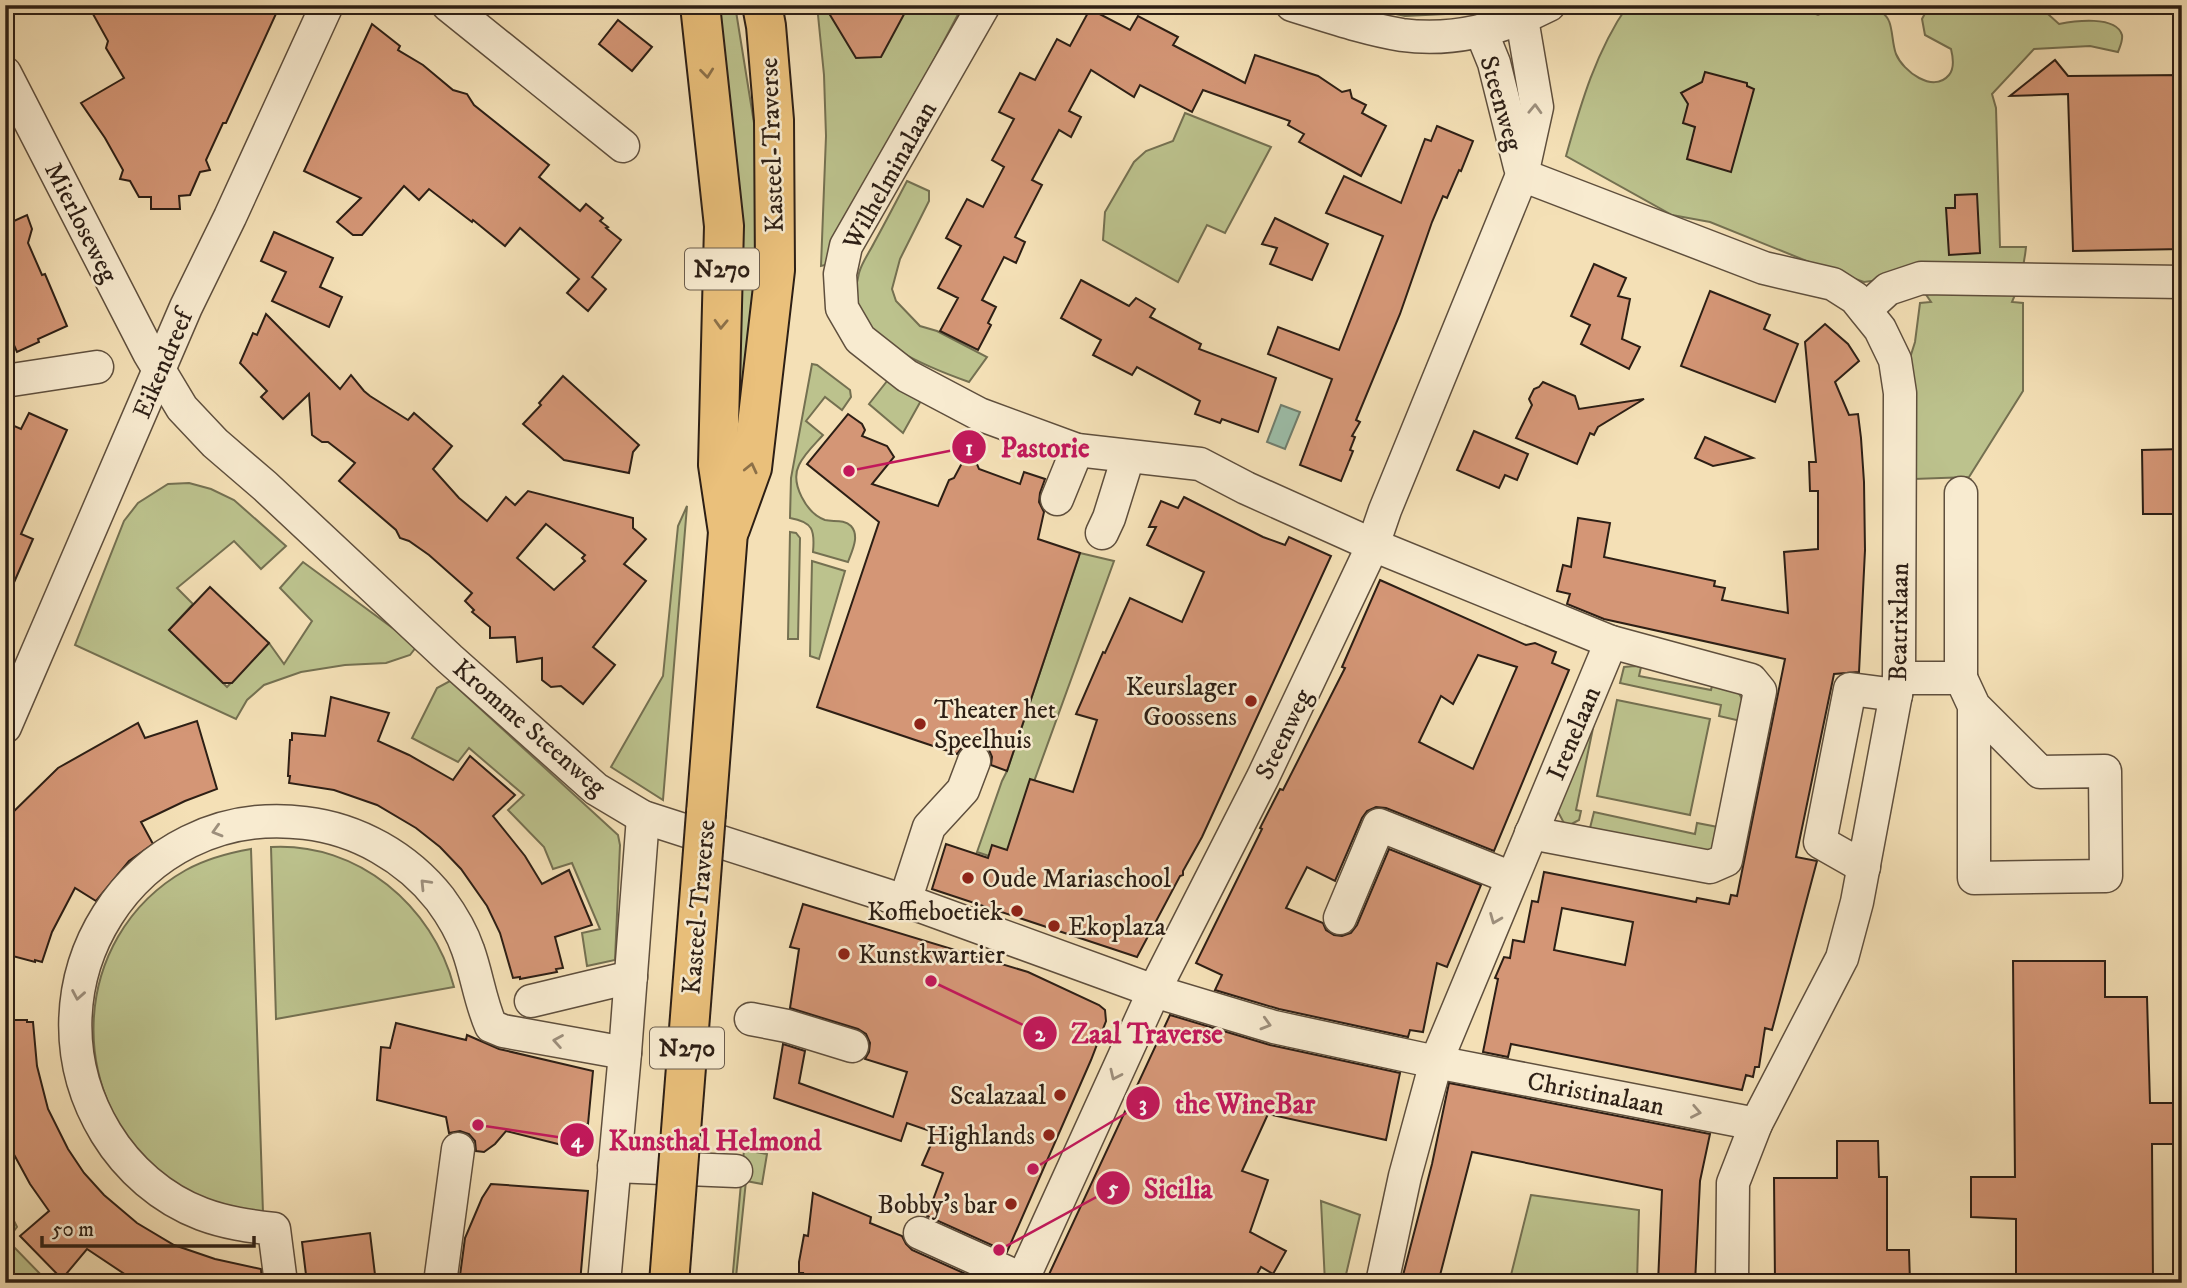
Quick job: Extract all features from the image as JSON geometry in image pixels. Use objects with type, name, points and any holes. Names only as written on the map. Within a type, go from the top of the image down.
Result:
[{"type":"main road","name":"Kasteel-Traverse","points":[[669,1283],[729,532],[718,465],[724,226],[700,5]]},
{"type":"main road","name":"Kasteel-Traverse","points":[[729,532],[752,468],[775,270],[774,120],[762,5]]},
{"type":"street","name":"Eikendreef","points":[[5,727],[186,307],[327,5]]},
{"type":"street","points":[[448,5],[623,146]]},
{"type":"street","name":"Wilhelminalaan","points":[[984,5],[846,246],[840,274],[842,309],[860,339],[907,376],[979,414],[1077,450],[1200,464],[1246,488],[1373,545]]},
{"type":"street","points":[[1292,5],[1403,35],[1448,36],[1481,31],[1535,12]]},
{"type":"street","name":"Steenweg","points":[[1021,1281],[1153,991],[1263,777],[1373,545],[1522,175],[1537,107],[1535,12]]},
{"type":"street","name":"Steenweg","points":[[1481,31],[1506,107],[1522,175]]},
{"type":"street","name":"Mierloseweg","points":[[5,73],[159,371]]},
{"type":"street","name":"Beatrixlaan","points":[[1522,175],[1765,268],[1833,284],[1855,298],[1866,310],[1881,329],[1895,360],[1900,393],[1898,686],[1857,902],[1842,958],[1756,1124],[1732,1183],[1732,1283]]},
{"type":"street","points":[[1866,310],[1888,289],[1921,278],[2182,282]]},
{"type":"street","points":[[5,381],[97,368]]},
{"type":"street","name":"Kromme Steenweg","points":[[159,371],[182,408],[200,430],[285,505],[441,668],[596,789],[643,817],[905,901],[1153,991]]},
{"type":"street","points":[[1057,499],[1077,450]]},
{"type":"street","points":[[1102,533],[1128,457]]},
{"type":"street","points":[[1961,493],[1961,678],[1974,706],[2040,772],[2105,771],[2106,876],[1974,878],[1974,706]]},
{"type":"street","points":[[1373,545],[1611,642],[1751,680],[1760,691],[1726,860],[1710,867],[1531,833]]},
{"type":"street","name":"Irenelaan","points":[[1436,1062],[1611,642]]},
{"type":"street","points":[[1864,867],[1820,842],[1850,689],[1961,678]]},
{"type":"street","points":[[905,901],[929,827],[963,790],[974,761]]},
{"type":"street","points":[[604,1283],[643,817]]},
{"type":"street","points":[[281,1283],[274,1229],[240,1225],[201,1213],[152,1186],[116,1149],[88,1099],[79,1066],[76,999],[89,951],[103,918],[140,876],[160,859],[202,835],[256,822],[293,821],[314,824],[364,839],[382,848],[412,870],[449,913],[468,949],[491,1026],[503,1031],[625,1053]]},
{"type":"street","points":[[1340,918],[1379,825],[1512,878]]},
{"type":"street","points":[[531,1001],[631,977]]},
{"type":"street","name":"Christinalaan","points":[[1153,991],[1274,1027],[1436,1062],[1756,1124]]},
{"type":"street","points":[[751,1019],[787,1026],[852,1046]]},
{"type":"street","points":[[1382,1283],[1405,1177],[1436,1062]]},
{"type":"street","points":[[440,1283],[457,1149]]},
{"type":"street","points":[[614,1166],[736,1171]]},
{"type":"street","points":[[920,1233],[1021,1281]]},
{"type":"shaded area","points":[[713,5],[735,5],[759,154],[755,298],[736,478]]},
{"type":"shaded area","points":[[817,5],[963,5],[927,73],[928,88],[916,91],[832,253],[829,264],[821,266],[826,136],[824,75]]},
{"type":"shaded area","points":[[1354,5],[1494,5],[1466,13],[1405,16]]},
{"type":"shaded area","points":[[1628,5],[1792,5],[1818,15],[1839,5],[1874,5],[1888,19],[1900,61],[1919,78],[1935,82],[1949,75],[1953,59],[1951,49],[1925,35],[1922,19],[1928,8],[1954,14],[1962,10],[1962,5],[2038,5],[2059,24],[2094,21],[2112,24],[2118,29],[2122,37],[2118,52],[2090,46],[2034,49],[1992,94],[1996,108],[2000,247],[2026,247],[2012,302],[2023,303],[2023,391],[1969,477],[1914,479],[1910,358],[1920,303],[1931,302],[1918,283],[1887,279],[1864,282],[1710,222],[1672,215],[1566,156],[1598,59]]},
{"type":"shaded area","points":[[1185,113],[1271,147],[1225,233],[1207,225],[1178,282],[1103,240],[1105,212],[1134,162],[1146,151],[1173,141]]},
{"type":"shaded area","points":[[907,181],[929,191],[929,201],[900,259],[892,289],[896,301],[920,326],[937,331],[987,357],[969,382],[896,349],[871,331],[858,309],[856,291],[860,269]]},
{"type":"shaded area","points":[[812,364],[850,390],[851,397],[842,410],[825,397],[806,421],[823,435],[801,461],[797,472],[798,488],[806,504],[818,516],[825,520],[845,522],[854,530],[854,544],[848,562],[813,552],[811,528],[804,522],[790,518],[791,478]]},
{"type":"shaded area","points":[[891,376],[923,397],[903,433],[869,404]]},
{"type":"shaded area","points":[[1281,405],[1300,412],[1285,449],[1267,442]]},
{"type":"shaded area","points":[[189,483],[211,489],[234,500],[286,546],[261,569],[234,541],[177,588],[193,604],[169,630],[227,687],[269,643],[284,664],[312,621],[280,588],[303,562],[417,646],[410,655],[386,663],[345,665],[301,672],[264,685],[247,700],[236,719],[75,645],[124,521],[138,503],[168,484]]},
{"type":"shaded area","points":[[687,506],[663,800],[611,767],[663,676],[678,526]]},
{"type":"shaded area","points":[[790,532],[796,533],[800,538],[798,639],[788,639]]},
{"type":"shaded area","points":[[1080,553],[1114,561],[1007,856],[989,856],[977,852]]},
{"type":"shaded area","points":[[812,561],[845,571],[819,659],[810,656]]},
{"type":"shaded area","points":[[1624,667],[1641,667],[1639,676],[1711,690],[1713,682],[1736,691],[1743,704],[1745,722],[1719,716],[1721,705],[1620,683]]},
{"type":"shaded area","points":[[1603,680],[1576,810],[1581,811],[1579,820],[1566,827],[1556,808]]},
{"type":"shaded area","points":[[450,681],[618,835],[620,845],[615,960],[587,966],[582,933],[600,929],[572,863],[553,869],[544,847],[508,810],[524,795],[469,748],[458,762],[412,738],[437,688]]},
{"type":"shaded area","points":[[1617,700],[1710,719],[1690,815],[1597,796]]},
{"type":"shaded area","points":[[1594,812],[1695,834],[1697,823],[1723,828],[1711,852],[1590,828]]},
{"type":"shaded area","points":[[271,847],[303,848],[333,855],[362,868],[387,885],[410,906],[429,930],[444,958],[454,987],[276,1019]]},
{"type":"shaded area","points":[[251,849],[263,1213],[228,1206],[194,1194],[173,1182],[137,1150],[112,1111],[97,1068],[94,1023],[101,978],[118,936],[147,900],[194,866]]},
{"type":"shaded area","points":[[744,1150],[767,1154],[762,1184],[746,1181],[736,1277],[760,1278],[760,1283],[732,1283]]},
{"type":"shaded area","points":[[1531,1195],[1639,1210],[1637,1283],[1509,1283]]},
{"type":"shaded area","points":[[1321,1201],[1360,1215],[1344,1283],[1325,1283]]},
{"type":"shaded area","points":[[5,1203],[17,1227],[7,1240],[49,1283],[5,1283]]},
{"type":"building","points":[[88,5],[280,5],[226,123],[223,123],[206,160],[210,170],[200,172],[190,195],[179,196],[180,209],[151,209],[151,197],[139,197],[130,181],[120,179],[123,170],[81,103],[124,78],[106,48],[108,41]]},
{"type":"building","points":[[824,5],[909,5],[881,57],[856,58]]},
{"type":"building","points":[[1090,9],[1130,30],[1138,16],[1178,37],[1173,45],[1245,83],[1255,55],[1318,76],[1342,92],[1350,90],[1352,98],[1366,105],[1362,113],[1386,126],[1361,176],[1299,142],[1304,134],[1288,125],[1290,121],[1203,90],[1192,112],[1140,85],[1134,97],[1091,70],[1069,111],[1081,117],[1071,137],[1059,130],[1032,180],[1042,185],[1015,237],[1025,242],[1016,263],[1004,257],[982,300],[996,307],[988,323],[991,325],[978,350],[940,331],[958,298],[938,288],[961,246],[946,238],[967,199],[983,207],[1004,167],[992,160],[1014,119],[999,112],[1020,73],[1035,80],[1057,39],[1070,46]]},
{"type":"building","points":[[618,20],[652,47],[632,71],[599,44]]},
{"type":"building","points":[[372,24],[400,46],[398,50],[423,65],[453,90],[467,94],[474,105],[549,165],[539,177],[580,211],[586,204],[603,218],[600,221],[621,240],[592,277],[606,289],[588,311],[567,293],[579,279],[520,228],[505,246],[429,189],[419,200],[404,186],[362,235],[353,235],[337,222],[361,198],[304,171]]},
{"type":"building","points":[[2055,60],[2068,76],[2182,75],[2182,249],[2073,251],[2068,94],[2010,96]]},
{"type":"building","points":[[1705,72],[1747,83],[1747,86],[1754,89],[1731,172],[1687,159],[1695,127],[1683,123],[1688,104],[1681,93],[1702,82]]},
{"type":"building","points":[[1437,126],[1473,141],[1461,171],[1459,170],[1447,198],[1443,196],[1432,222],[1400,314],[1356,420],[1360,422],[1352,436],[1355,437],[1350,450],[1353,451],[1341,481],[1300,465],[1332,379],[1268,354],[1278,327],[1339,350],[1383,236],[1326,213],[1344,176],[1401,203],[1425,139],[1431,141]]},
{"type":"building","points":[[1977,194],[1980,253],[1949,255],[1946,208],[1955,208],[1955,195]]},
{"type":"building","points":[[27,215],[32,229],[28,243],[42,275],[45,274],[67,326],[17,352],[5,325],[5,225]]},
{"type":"building","points":[[1275,218],[1328,244],[1312,280],[1270,264],[1277,248],[1262,244]]},
{"type":"building","points":[[274,232],[333,258],[320,287],[342,297],[329,327],[272,301],[286,272],[261,261]]},
{"type":"building","points":[[1594,264],[1626,278],[1618,296],[1630,299],[1622,339],[1640,347],[1629,369],[1581,344],[1590,325],[1571,316]]},
{"type":"building","points":[[1081,280],[1129,306],[1136,298],[1155,309],[1150,317],[1201,344],[1199,349],[1276,378],[1258,432],[1222,419],[1220,423],[1195,414],[1200,401],[1137,367],[1132,375],[1093,355],[1101,340],[1061,318]]},
{"type":"building","points":[[1710,291],[1770,315],[1764,329],[1798,344],[1775,402],[1681,366]]},
{"type":"building","points":[[266,314],[340,389],[351,375],[370,396],[408,420],[414,413],[452,446],[433,469],[459,498],[487,521],[506,497],[515,505],[528,491],[633,518],[633,528],[646,539],[624,564],[646,581],[593,647],[615,665],[583,704],[561,686],[551,687],[542,680],[542,658],[517,662],[515,637],[490,638],[490,627],[472,612],[474,610],[465,601],[472,593],[429,555],[400,538],[396,530],[339,481],[355,463],[328,442],[322,442],[312,435],[309,394],[283,419],[261,397],[267,391],[240,363],[253,333],[257,335]],"holes":[[[546,524],[585,555],[582,558],[585,561],[554,590],[517,558]]]},
{"type":"building","points":[[1825,324],[1848,344],[1859,361],[1835,382],[1849,415],[1858,414],[1861,438],[1865,550],[1859,672],[1834,674],[1796,857],[1817,861],[1772,1030],[1765,1028],[1759,1067],[1755,1067],[1753,1077],[1746,1075],[1742,1090],[1511,1044],[1508,1057],[1483,1052],[1498,979],[1495,978],[1504,957],[1510,958],[1513,940],[1524,942],[1532,901],[1538,902],[1544,872],[1696,902],[1697,898],[1729,904],[1731,895],[1737,896],[1785,659],[1604,619],[1567,604],[1570,594],[1557,591],[1563,565],[1571,567],[1578,518],[1610,523],[1604,557],[1715,581],[1714,586],[1725,588],[1722,600],[1788,613],[1784,552],[1818,549],[1818,491],[1810,491],[1809,462],[1816,462],[1805,342]],"holes":[[[1562,908],[1633,922],[1625,965],[1554,950]]]},
{"type":"building","points":[[563,376],[639,445],[633,452],[629,473],[564,460],[523,424]]},
{"type":"building","points":[[1543,382],[1575,396],[1579,409],[1644,399],[1598,427],[1594,435],[1590,433],[1577,464],[1516,438],[1532,405],[1529,399],[1534,389]]},
{"type":"building","points":[[29,413],[67,430],[21,534],[33,539],[5,603],[5,422],[21,429]]},
{"type":"building","points":[[848,414],[862,424],[865,430],[862,436],[887,446],[894,457],[872,484],[938,506],[949,480],[954,478],[970,448],[979,469],[1020,484],[1024,472],[1045,479],[1040,493],[1039,502],[1044,512],[1038,539],[1080,553],[1007,771],[991,765],[989,750],[980,744],[970,743],[963,746],[957,754],[817,707],[879,522],[807,464]]},
{"type":"building","points":[[1474,431],[1528,454],[1517,480],[1505,475],[1499,488],[1457,470]]},
{"type":"building","points":[[1705,437],[1753,458],[1713,466],[1695,458]]},
{"type":"building","points":[[2182,449],[2182,514],[2143,514],[2142,450]]},
{"type":"building","points":[[1184,497],[1263,537],[1285,545],[1289,537],[1331,556],[1202,837],[1137,957],[932,889],[946,844],[988,858],[992,845],[1007,850],[1030,779],[1073,792],[1097,720],[1076,714],[1130,598],[1182,622],[1204,572],[1147,545],[1156,527],[1149,527],[1161,501],[1178,508]]},
{"type":"building","points":[[1380,580],[1526,645],[1535,643],[1556,652],[1552,663],[1569,670],[1494,851],[1386,808],[1376,807],[1367,811],[1362,818],[1335,881],[1307,867],[1286,908],[1323,923],[1326,930],[1334,935],[1351,933],[1357,925],[1389,849],[1481,885],[1447,967],[1437,963],[1423,1032],[1410,1030],[1408,1037],[1279,1009],[1215,990],[1222,975],[1196,963],[1262,829],[1260,828],[1280,789],[1283,790],[1345,668],[1342,667]],"holes":[[[1478,655],[1517,667],[1473,769],[1419,742],[1441,696],[1453,704]]]},
{"type":"building","points":[[210,587],[269,643],[232,683],[223,683],[169,630]]},
{"type":"building","points":[[331,697],[389,713],[378,741],[453,780],[470,756],[515,795],[493,816],[525,856],[542,884],[569,870],[592,925],[555,937],[563,968],[556,969],[557,972],[513,978],[500,933],[487,906],[461,869],[440,847],[416,828],[377,805],[334,790],[289,783],[292,733],[325,736]]},
{"type":"building","points":[[197,721],[217,789],[141,822],[153,844],[129,861],[96,901],[75,888],[52,932],[42,962],[5,954],[5,820],[58,768],[138,723],[145,738]]},
{"type":"building","points":[[803,904],[1028,972],[1105,1010],[1106,1021],[1091,1060],[1007,1252],[927,1216],[943,1173],[922,1165],[936,1133],[907,1123],[901,1141],[774,1098],[783,1044],[805,1051],[799,1083],[893,1117],[907,1072],[865,1059],[870,1043],[866,1034],[858,1029],[790,1008],[799,949],[790,947]]},
{"type":"building","points":[[2013,961],[2105,961],[2105,997],[2147,997],[2150,1103],[2182,1103],[2182,1144],[2152,1144],[2153,1283],[2016,1283],[2016,1219],[1971,1217],[1971,1177],[2015,1177]]},
{"type":"building","points":[[1170,1015],[1270,1045],[1400,1073],[1386,1140],[1268,1114],[1242,1171],[1268,1180],[1250,1232],[1286,1251],[1273,1274],[1261,1267],[1252,1283],[1045,1283]]},
{"type":"building","points":[[5,1020],[33,1022],[37,1066],[48,1109],[68,1149],[84,1173],[104,1195],[137,1223],[174,1245],[215,1259],[261,1269],[262,1283],[138,1283],[87,1249],[62,1279],[20,1236],[49,1211],[30,1184],[5,1138]]},
{"type":"building","points":[[396,1023],[466,1040],[467,1035],[499,1049],[593,1071],[588,1124],[580,1124],[574,1148],[506,1131],[484,1152],[476,1151],[475,1141],[469,1134],[460,1131],[449,1133],[446,1117],[377,1100],[381,1047],[390,1048]]},
{"type":"building","points":[[1449,1083],[1710,1134],[1700,1181],[1695,1283],[1658,1283],[1662,1190],[1472,1152],[1438,1283],[1401,1283],[1432,1164]]},
{"type":"building","points":[[1837,1141],[1878,1141],[1879,1177],[1887,1177],[1887,1250],[1909,1250],[1910,1283],[1775,1283],[1774,1178],[1837,1178]]},
{"type":"building","points":[[491,1184],[588,1191],[580,1283],[459,1283],[465,1238]]},
{"type":"building","points":[[813,1193],[871,1217],[870,1223],[902,1236],[912,1250],[986,1283],[801,1283],[803,1273],[799,1273],[799,1262],[804,1235],[808,1236]]},
{"type":"building","points":[[370,1233],[376,1283],[307,1283],[302,1242]]},
{"type":"place","name":"Pastorie","points":[[849,471]]},
{"type":"place","name":"Keurslager Goossens","points":[[1251,701]]},
{"type":"place","name":"Theater het Speelhuis","points":[[920,724]]},
{"type":"place","name":"Oude Mariaschool","points":[[968,878]]},
{"type":"place","name":"Koffieboetiek","points":[[1017,911]]},
{"type":"place","name":"Ekoplaza","points":[[1054,926]]},
{"type":"place","name":"Kunstkwartier","points":[[844,954]]},
{"type":"place","name":"Zaal Traverse","points":[[931,981]]},
{"type":"place","name":"Scalazaal","points":[[1060,1095]]},
{"type":"place","name":"Kunsthal Helmond","points":[[478,1125]]},
{"type":"place","name":"Highlands","points":[[1049,1135]]},
{"type":"place","name":"the WineBar","points":[[1033,1169]]},
{"type":"place","name":"Bobby's bar","points":[[1011,1204]]},
{"type":"place","name":"Sicilia","points":[[999,1250]]}]
